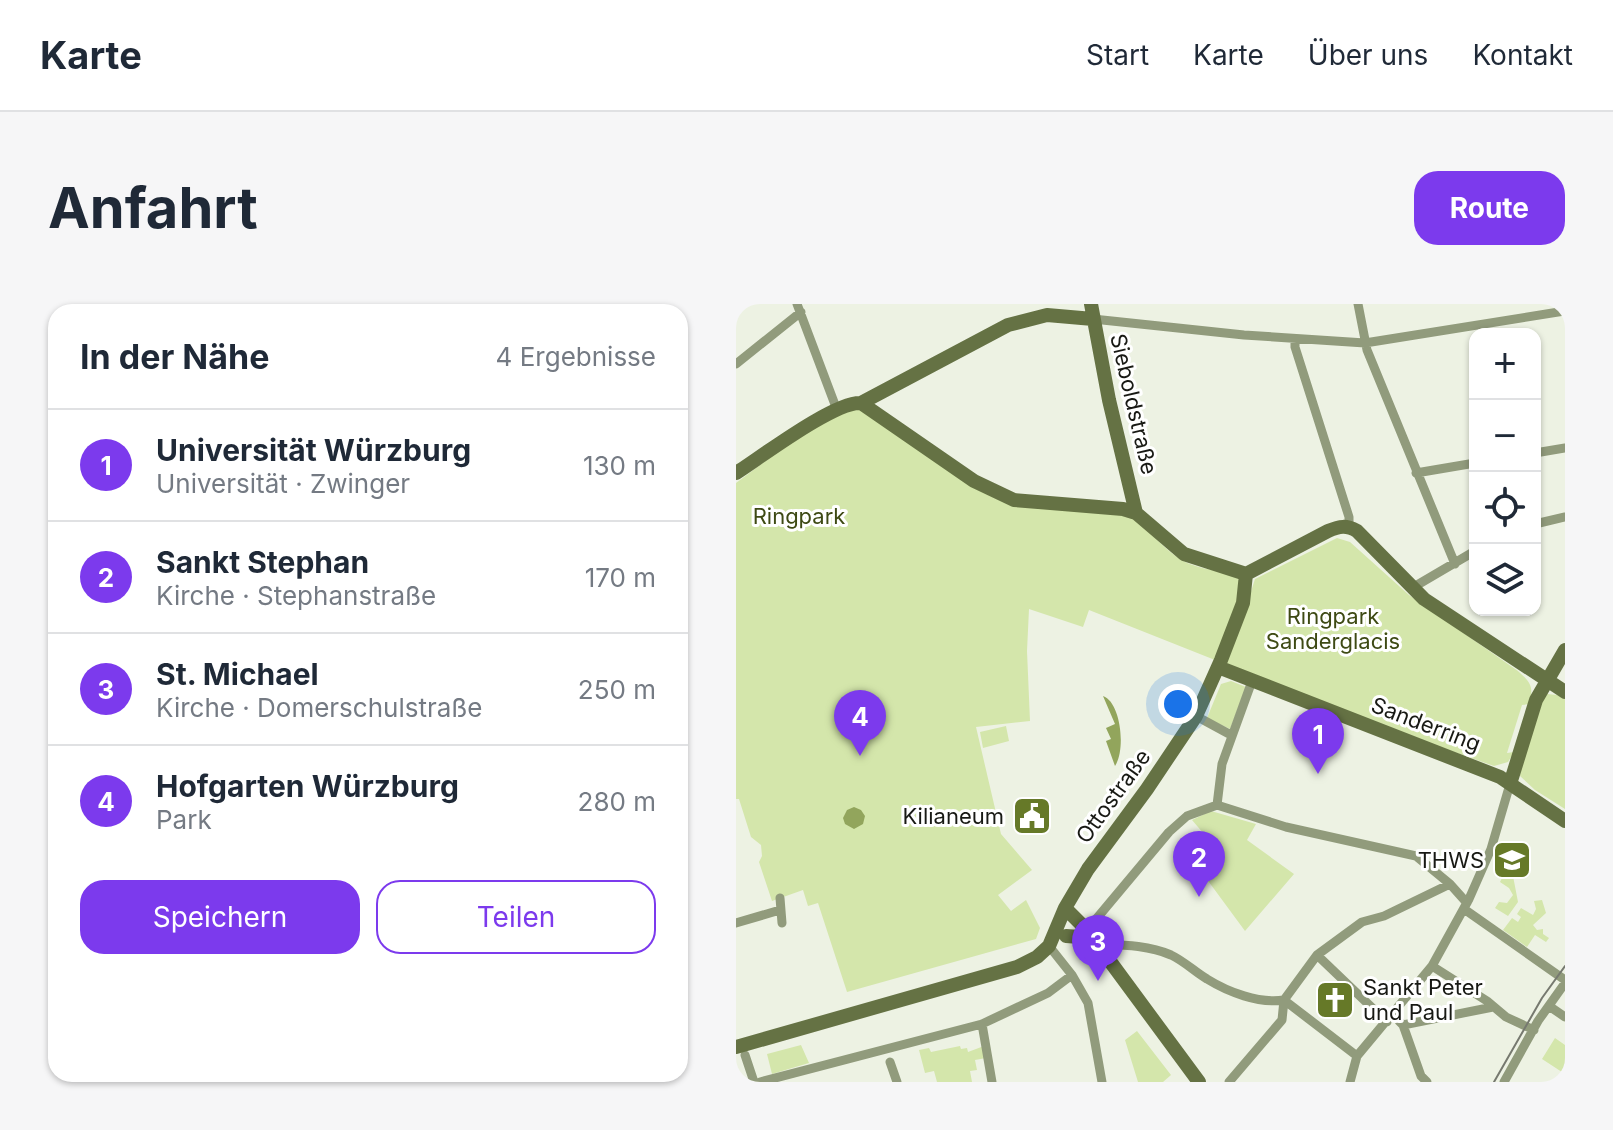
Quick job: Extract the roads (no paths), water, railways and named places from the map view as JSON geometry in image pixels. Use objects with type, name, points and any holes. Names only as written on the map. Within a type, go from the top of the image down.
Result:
[{"type":"street","points":[[1358,304],[1365,343],[1455,564]]},
{"type":"street","points":[[736,364],[799,308],[837,410]]},
{"type":"street","points":[[1491,328],[1565,311]]},
{"type":"street","points":[[861,403],[1008,325],[1047,315],[1092,312],[1295,339],[1365,343],[1469,331]]},
{"type":"street","name":"Sieboldstraße","points":[[1092,312],[1136,513]]},
{"type":"street","points":[[1295,339],[1349,517],[1349,527]]},
{"type":"street","points":[[736,473],[855,402],[861,403],[974,481],[1014,500],[1123,509],[1136,513],[1184,554],[1246,574],[1328,531],[1340,526],[1349,527],[1357,531],[1412,588],[1545,682],[1565,692]]},
{"type":"street","points":[[1541,452],[1565,448]]},
{"type":"street","points":[[1416,473],[1469,464]]},
{"type":"street","points":[[1541,523],[1565,517]]},
{"type":"street","points":[[1412,588],[1469,555]]},
{"type":"street","name":"Ottostraße","points":[[1049,946],[1062,930],[1065,908],[1088,869],[1196,716],[1243,603],[1246,574]]},
{"type":"street","points":[[1350,1082],[1357,1056],[1432,966],[1465,906],[1491,849],[1536,700],[1565,650]]},
{"type":"street","name":"Sanderring","points":[[1218,667],[1500,777],[1565,821]]},
{"type":"street","points":[[1217,805],[1220,770],[1252,681]]},
{"type":"street","points":[[1196,716],[1231,735]]},
{"type":"street","points":[[1087,930],[1176,825],[1187,816],[1217,805],[1286,827],[1416,856],[1450,884],[1465,906],[1565,981],[1504,1082]]},
{"type":"street","points":[[1229,1082],[1282,1020],[1284,1000],[1317,955],[1362,922],[1384,916],[1450,884]]},
{"type":"street","points":[[780,898],[782,923]]},
{"type":"street","points":[[1065,908],[1087,930],[1199,1082]]},
{"type":"street","points":[[736,923],[766,911],[780,910]]},
{"type":"street","points":[[1062,930],[1097,944],[1154,950],[1171,956],[1227,989],[1270,1002],[1284,1000],[1357,1056]]},
{"type":"street","points":[[1072,975],[1048,993],[982,1024],[758,1082],[741,1054],[1017,967],[1037,957],[1049,946],[1072,975],[1081,990],[1092,1018],[1102,1082]]},
{"type":"street","points":[[1317,955],[1390,1019],[1403,1025],[1493,1007]]},
{"type":"street","points":[[1432,966],[1506,1017],[1534,1030]]},
{"type":"street","points":[[1549,1006],[1565,1017]]},
{"type":"street","points":[[982,1024],[992,1082]]},
{"type":"street","points":[[1403,1025],[1421,1080]]},
{"type":"street","points":[[890,1062],[897,1082]]},
{"type":"tram line","points":[[1494,1082],[1542,998],[1565,966]]},
{"type":"place","name":"Hofgarten Würzburg","points":[[860,756]]},
{"type":"place","name":"Universität Würzburg","points":[[1318,774]]},
{"type":"place","name":"Kilianeum","points":[[1032,816]]},
{"type":"place","name":"THWS","points":[[1512,860]]},
{"type":"place","name":"Sankt Stephan","points":[[1199,897]]},
{"type":"place","name":"St. Michael","points":[[1098,981]]},
{"type":"place","name":"Sankt Peter und Paul","points":[[1335,1000]]},
{"type":"park label","name":"Ringpark","points":[[799,516]]},
{"type":"park label","name":"Ringpark Sanderglacis","points":[[1333,628]]}]
